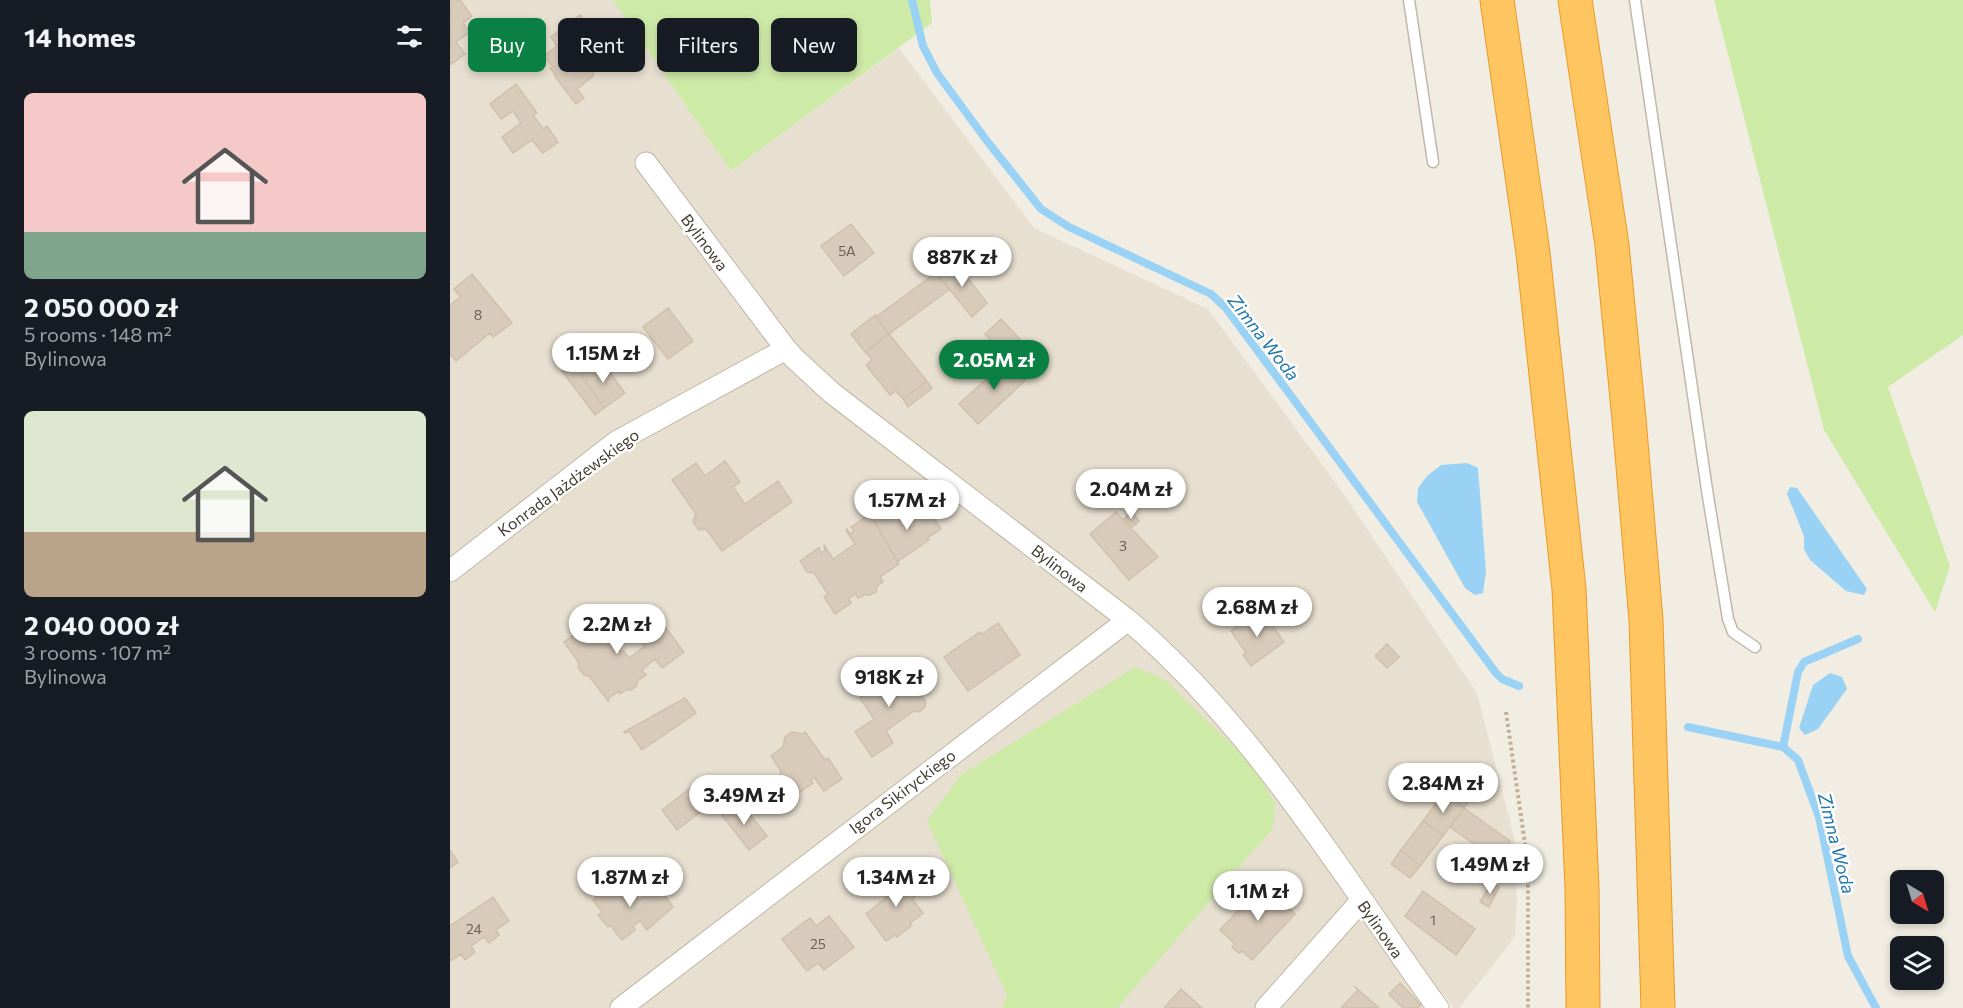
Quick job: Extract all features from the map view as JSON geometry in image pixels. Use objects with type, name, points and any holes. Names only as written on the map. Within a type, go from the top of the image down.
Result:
[{"type":"highway","points":[[1497,0],[1533,253],[1569,589],[1582,888],[1583,1008]]},
{"type":"highway","points":[[1575,0],[1612,245],[1646,620],[1658,1008]]},
{"type":"street","name":"Bylinowa","points":[[646,164],[786,349],[832,393],[1128,620],[1196,685],[1269,769],[1438,1008]]},
{"type":"street","name":"Konrada Jażdżewskiego","points":[[450,570],[616,442],[786,349]]},
{"type":"street","name":"Igora Sikiryckiego","points":[[621,1008],[1128,620]]},
{"type":"street","points":[[1266,1008],[1361,901]]},
{"type":"lane","points":[[1408,0],[1433,162]]},
{"type":"lane","points":[[1635,0],[1728,619],[1733,632],[1755,647]]},
{"type":"path","points":[[1506,712],[1525,844],[1528,884],[1528,1008]]},
{"type":"shaded area","points":[[450,0],[613,0],[625,18],[558,18],[558,72],[645,72],[645,46],[657,64],[657,72],[663,72],[731,171],[899,48],[1034,228],[1208,309],[1343,493],[1477,693],[1515,841],[1517,902],[1515,937],[1459,1008],[1453,1008],[1444,994],[1430,1008],[450,1008]]},
{"type":"green space","points":[[613,0],[930,0],[932,23],[731,171],[663,72],[759,72],[759,18],[657,18],[657,64],[645,46],[645,18],[625,18]]},
{"type":"green space","points":[[1714,0],[1963,0],[1963,335],[1888,387],[1950,566],[1935,612],[1824,430]]},
{"type":"green space","points":[[1135,667],[1165,680],[1252,765],[1275,803],[1273,828],[1117,1008],[1002,1008],[1007,995],[927,821],[961,775]]},
{"type":"water","points":[[1467,463],[1478,468],[1486,572],[1483,593],[1475,595],[1465,588],[1417,502],[1418,488],[1427,476],[1441,465]]},
{"type":"water","points":[[1790,487],[1797,488],[1867,589],[1864,595],[1846,591],[1810,560],[1804,549],[1804,536],[1787,494]]},
{"type":"water","points":[[1830,673],[1842,677],[1847,689],[1818,729],[1805,735],[1799,728],[1813,685]]},
{"type":"building","points":[[451,0],[460,0],[472,16],[463,23],[468,33],[456,42],[465,54],[450,65]]},
{"type":"building","points":[[558,32],[558,72],[593,72],[594,75],[577,89],[584,98],[576,104],[554,75],[556,75],[550,68],[553,67],[546,58],[546,54],[557,46],[551,37]]},
{"type":"building","points":[[516,84],[537,113],[533,115],[543,129],[547,126],[558,142],[543,153],[532,140],[513,153],[502,137],[521,123],[513,111],[501,119],[490,104]]},
{"type":"building","points":[[851,224],[874,253],[844,276],[821,246]]},
{"type":"building","points":[[954,260],[987,303],[972,317],[936,273]]},
{"type":"building","points":[[936,273],[950,289],[889,334],[876,317]]},
{"type":"building","points":[[472,274],[512,323],[493,337],[490,333],[456,361],[450,354],[450,305],[461,297],[454,289]]},
{"type":"building","points":[[668,308],[693,341],[668,359],[643,327]]},
{"type":"building","points":[[875,315],[889,334],[865,352],[851,334]]},
{"type":"building","points":[[1001,319],[1043,364],[1029,377],[1014,365],[985,334]]},
{"type":"building","points":[[889,334],[927,381],[903,399],[896,391],[890,395],[866,365],[872,360],[866,352]]},
{"type":"building","points":[[1008,359],[1029,377],[978,424],[959,404]]},
{"type":"building","points":[[601,360],[625,393],[604,408],[581,375]]},
{"type":"building","points":[[573,363],[604,408],[595,415],[562,371]]},
{"type":"building","points":[[927,381],[932,388],[908,407],[903,399]]},
{"type":"building","points":[[725,461],[740,482],[733,487],[745,504],[778,481],[792,502],[722,551],[706,529],[699,530],[693,522],[696,514],[672,480],[696,463],[705,476]]},
{"type":"building","points":[[926,506],[941,529],[897,562],[872,516],[888,518],[896,512],[904,513],[908,519]]},
{"type":"building","points":[[1116,512],[1158,557],[1129,580],[1090,534]]},
{"type":"building","points":[[1132,512],[1139,521],[1131,528],[1123,520]]},
{"type":"building","points":[[870,514],[899,564],[880,577],[883,582],[877,586],[876,592],[858,598],[855,594],[848,599],[851,603],[835,614],[824,597],[828,594],[814,573],[807,572],[800,561],[819,548],[821,553],[825,550],[824,545],[833,559],[855,544],[846,530],[850,534],[854,531],[851,527]]},
{"type":"building","points":[[598,611],[613,631],[610,633],[610,639],[615,639],[621,647],[620,651],[629,658],[645,646],[641,641],[663,624],[684,652],[662,668],[655,659],[642,670],[646,675],[638,680],[637,685],[620,694],[619,691],[608,699],[609,702],[589,676],[584,675],[578,667],[579,663],[564,642],[579,631],[575,627],[579,619],[588,612]]},
{"type":"building","points":[[1256,613],[1263,623],[1268,619],[1284,642],[1251,666],[1243,655],[1246,653],[1231,631]]},
{"type":"building","points":[[998,623],[1020,655],[968,691],[944,657],[980,632],[982,634]]},
{"type":"building","points":[[1387,644],[1399,657],[1387,668],[1375,656]]},
{"type":"building","points":[[892,668],[903,669],[911,681],[916,682],[919,686],[918,691],[926,702],[925,707],[919,712],[914,711],[886,731],[893,743],[872,757],[855,732],[874,719],[860,698],[882,682],[884,673]]},
{"type":"building","points":[[685,698],[696,713],[642,750],[629,731],[624,732]]},
{"type":"building","points":[[792,732],[803,734],[805,732],[825,760],[828,758],[842,779],[824,791],[814,777],[811,780],[813,783],[797,794],[780,775],[781,771],[771,756],[783,747],[785,737]]},
{"type":"building","points":[[697,783],[712,803],[677,830],[662,810]]},
{"type":"building","points":[[1444,793],[1464,808],[1443,836],[1423,821]]},
{"type":"building","points":[[1465,796],[1470,800],[1464,808],[1459,804]]},
{"type":"building","points":[[739,801],[767,836],[749,850],[722,815]]},
{"type":"building","points":[[1464,808],[1510,841],[1497,860],[1450,827]]},
{"type":"building","points":[[1423,821],[1443,836],[1420,866],[1401,850]]},
{"type":"building","points":[[450,850],[458,862],[450,868]]},
{"type":"building","points":[[1401,850],[1420,866],[1410,878],[1391,864]]},
{"type":"building","points":[[905,873],[920,892],[912,899],[923,913],[897,937],[895,935],[886,941],[866,914],[886,898],[881,891]]},
{"type":"building","points":[[620,876],[639,900],[657,886],[673,907],[647,930],[640,921],[633,926],[635,930],[622,940],[598,915],[602,912],[593,900]]},
{"type":"building","points":[[1491,883],[1499,887],[1489,907],[1480,902]]},
{"type":"building","points":[[1263,884],[1278,898],[1280,895],[1288,902],[1285,904],[1295,914],[1252,960],[1242,951],[1239,953],[1232,947],[1235,944],[1220,930]]},
{"type":"building","points":[[1423,891],[1475,929],[1456,955],[1405,916]]},
{"type":"building","points":[[493,897],[509,921],[496,930],[499,935],[489,943],[484,937],[471,946],[475,952],[465,960],[461,954],[450,961],[450,926]]},
{"type":"building","points":[[829,916],[854,947],[824,970],[818,963],[807,971],[782,939],[810,918],[816,926]]},
{"type":"building","points":[[1400,983],[1421,1005],[1418,1008],[1403,1008],[1389,994]]},
{"type":"building","points":[[1354,986],[1379,1008],[1341,1008],[1358,990]]},
{"type":"building","points":[[1181,989],[1202,1008],[1164,1008]]},
{"type":"waterway","name":"Zimna Woda","points":[[912,0],[923,46],[937,73],[1041,209],[1069,227],[1211,294],[1226,308],[1496,673],[1502,679],[1519,686]]},
{"type":"waterway","points":[[1783,747],[1798,672],[1804,662],[1858,639]]},
{"type":"waterway","name":"Zimna Woda","points":[[1688,727],[1783,747],[1798,760],[1819,817],[1848,956],[1876,1008]]}]
